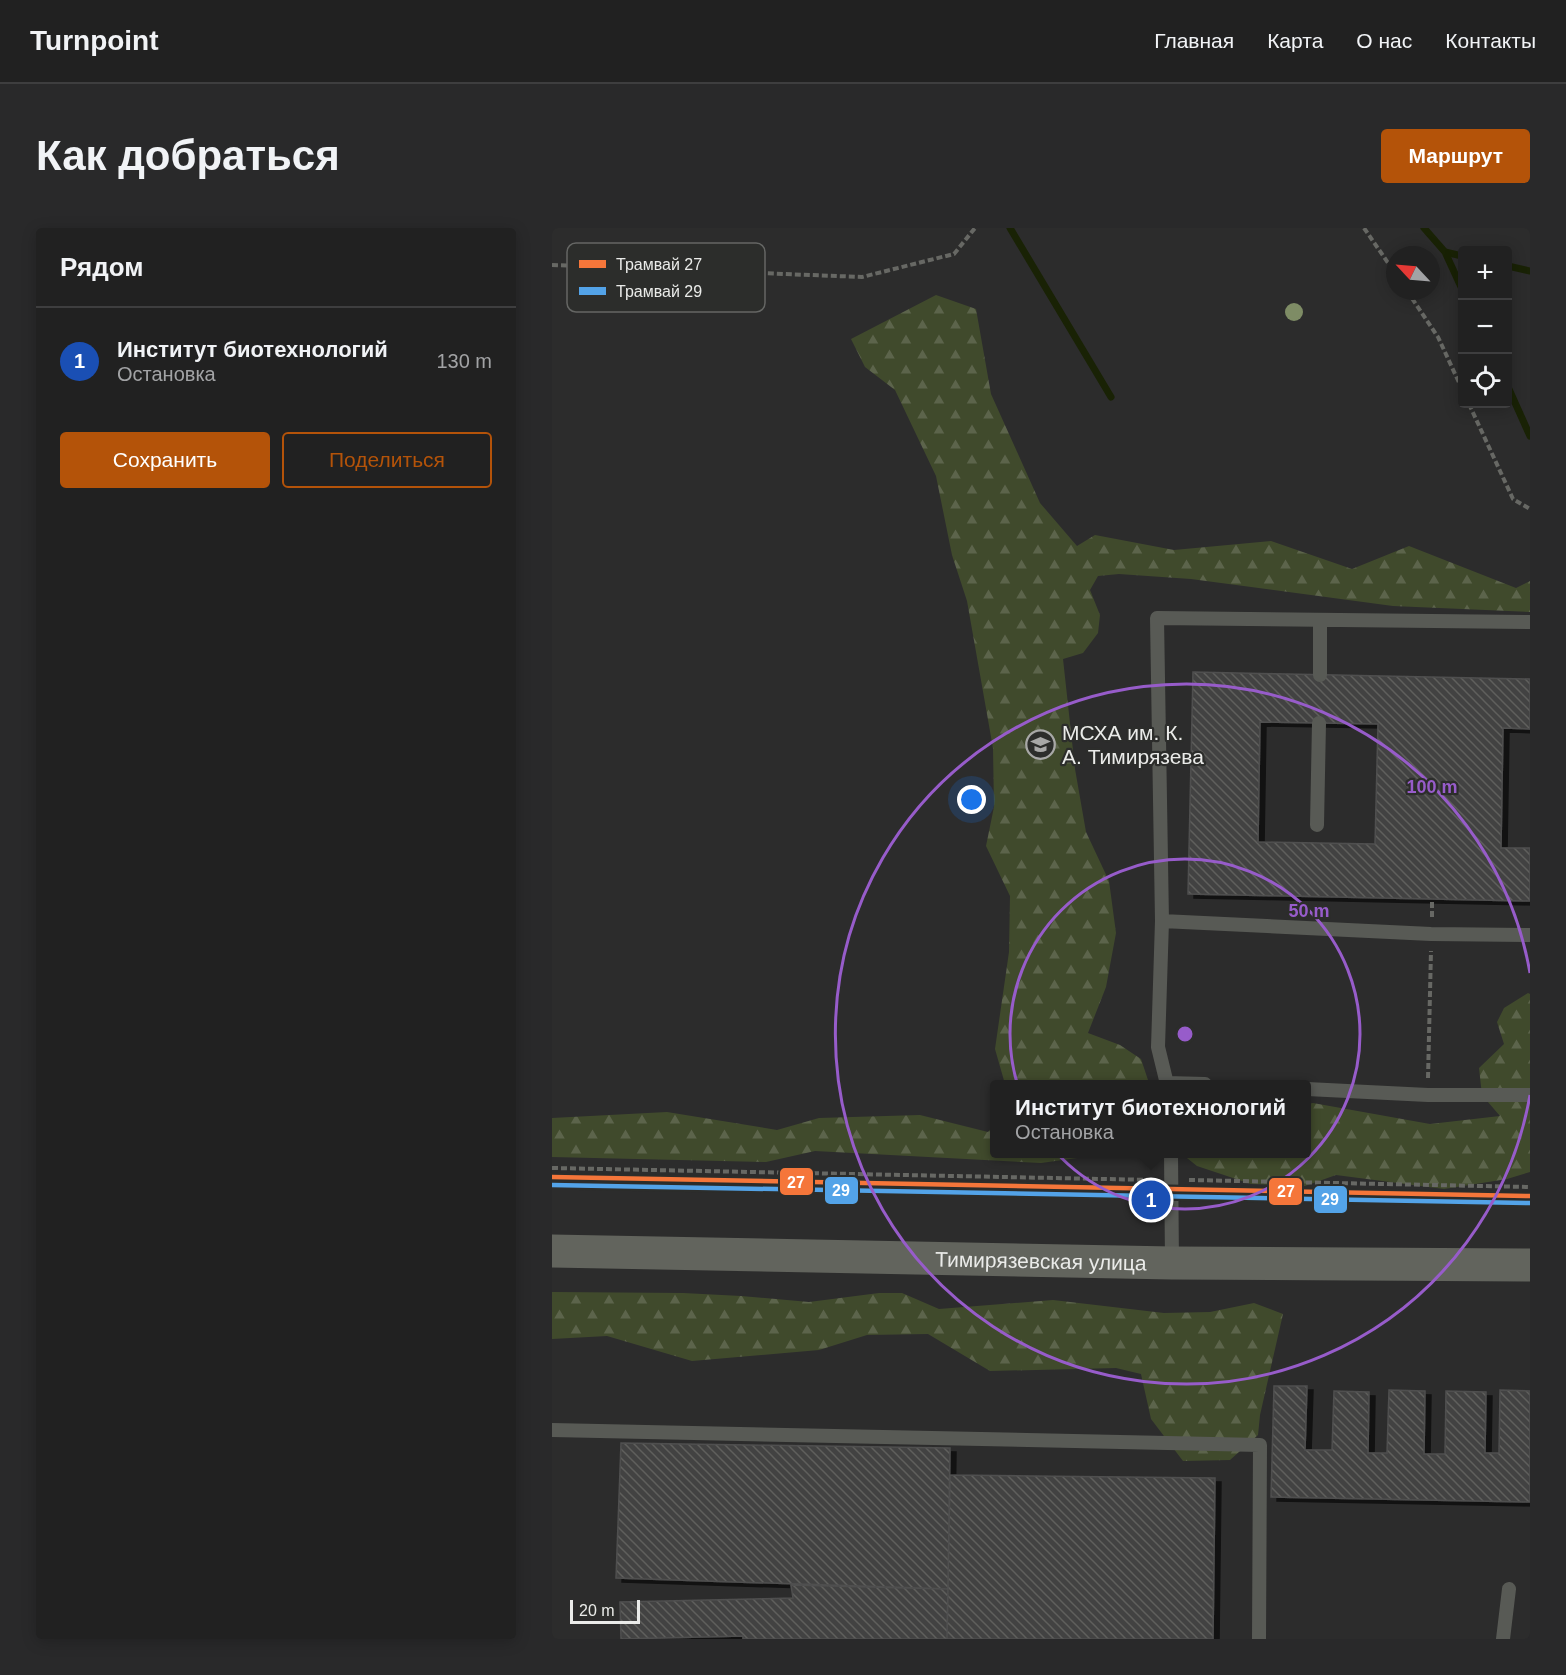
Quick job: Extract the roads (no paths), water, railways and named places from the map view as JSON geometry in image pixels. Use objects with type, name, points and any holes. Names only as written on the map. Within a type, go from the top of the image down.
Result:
[{"type":"main road","name":"Тимирязевская улица","points":[[552,1251],[1172,1263],[1530,1264]]},
{"type":"lane","points":[[1166,1080],[1158,1047],[1162,921],[1157,618],[1530,622]]},
{"type":"lane","points":[[1320,620],[1320,675]]},
{"type":"lane","points":[[1317,825],[1319,723]]},
{"type":"lane","points":[[1162,921],[1431,934],[1530,935]]},
{"type":"lane","points":[[1311,1089],[1428,1095],[1530,1095]]},
{"type":"lane","points":[[1171,1158],[1172,1263]]},
{"type":"lane","points":[[552,1430],[1260,1445],[1259,1639]]},
{"type":"lane","points":[[1503,1639],[1509,1589]]},
{"type":"waterway","points":[[1010,228],[1111,397]]},
{"type":"waterway","points":[[1424,228],[1445,252],[1458,280]]},
{"type":"waterway","points":[[1445,252],[1458,255]]},
{"type":"waterway","points":[[1512,267],[1530,271]]},
{"type":"waterway","points":[[1512,396],[1530,436]]},
{"type":"tram line","name":"27","points":[[552,1177],[1530,1196]]},
{"type":"tram line","name":"29","points":[[552,1185],[1530,1203]]},
{"type":"place","name":"МСХА им. К. А. Тимирязева","points":[[1041,744]]},
{"type":"place","name":"Институт биотехнологий","points":[[1151,1200]]}]
